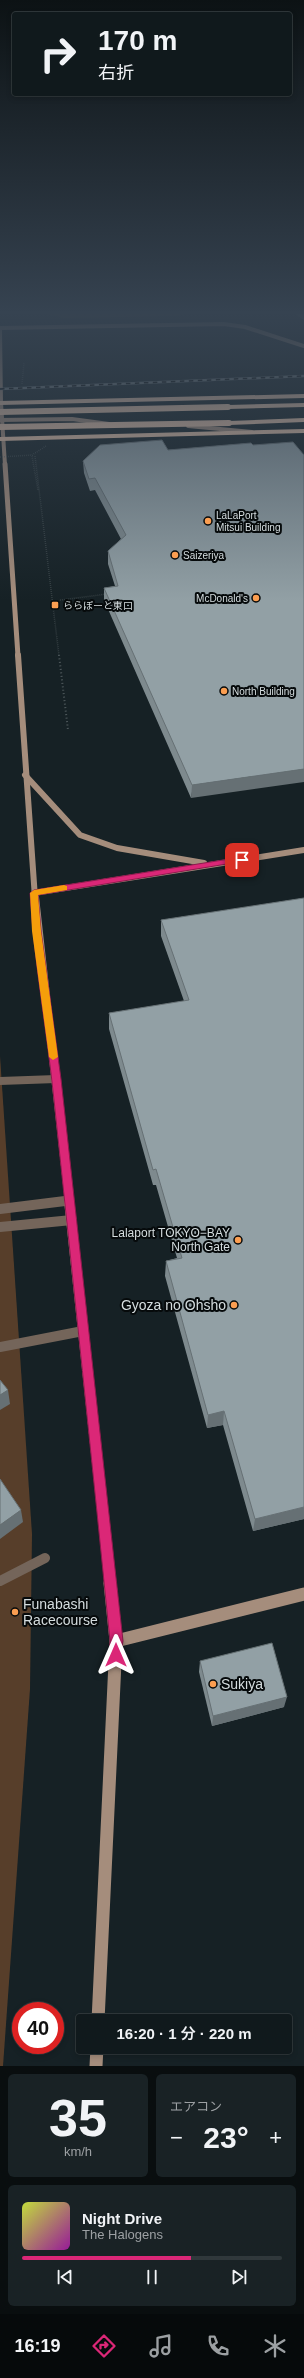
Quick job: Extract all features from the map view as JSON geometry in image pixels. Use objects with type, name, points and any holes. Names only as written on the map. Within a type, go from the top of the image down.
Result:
[{"type":"highway","points":[[0,412],[156,408]]},
{"type":"highway","points":[[0,427],[304,420]]},
{"type":"highway","points":[[2,439],[304,431]]},
{"type":"street","points":[[0,408],[37,931],[70,1200],[116,1641],[98,2014]]},
{"type":"street","points":[[1,420],[72,419],[133,427],[193,426],[257,433]]},
{"type":"street","points":[[25,776],[80,835],[117,848],[211,864]]},
{"type":"street","points":[[34,893],[304,850]]},
{"type":"street","points":[[0,1082],[56,1079]]},
{"type":"street","points":[[0,1209],[70,1200]]},
{"type":"street","points":[[0,1227],[72,1220]]},
{"type":"street","points":[[0,1347],[83,1331]]},
{"type":"street","points":[[0,1581],[45,1558]]},
{"type":"street","points":[[116,1641],[303,1597]]},
{"type":"street","points":[[96,2054],[96,2066]]},
{"type":"path","points":[[47,446],[35,451],[68,730]]},
{"type":"path","points":[[32,455],[46,536]]},
{"type":"path","points":[[60,600],[107,594]]},
{"type":"shaded area","name":"Funabashi Racecourse","points":[[0,1056],[32,1534],[30,1689],[3,2066],[0,2066]]},
{"type":"building","points":[[162,440],[168,450],[251,443],[253,445],[293,442],[304,455],[304,769],[192,785],[104,588],[118,586],[108,551],[126,535],[95,478],[89,479],[83,461],[100,445]]},
{"type":"building","name":"Lalaport TOKYO−BAY North Gate","points":[[304,898],[304,1507],[255,1519],[224,1411],[208,1415],[166,1261],[182,1258],[156,1169],[153,1170],[109,1013],[189,1000],[161,920]]},
{"type":"building","points":[[0,1380],[8,1390],[0,1395]]},
{"type":"building","points":[[0,1479],[21,1510],[0,1525]]},
{"type":"building","points":[[272,1643],[287,1697],[213,1716],[200,1661]]},
{"type":"slow traffic","points":[[53,1057],[37,931],[34,893],[64,888]]},
{"type":"place","name":"LaLaPort Mitsui Building","points":[[208,521]]},
{"type":"place","name":"Saizeriya","points":[[175,555]]},
{"type":"place","name":"McDonald's","points":[[256,598]]},
{"type":"place","name":"ららぽーと東口","points":[[55,605]]},
{"type":"place","name":"North Building","points":[[224,691]]},
{"type":"place","name":"Lalaport TOKYO−BAY North Gate","points":[[238,1240]]},
{"type":"place","name":"Gyoza no Ohsho","points":[[234,1305]]},
{"type":"place","name":"Funabashi Racecourse","points":[[15,1612]]},
{"type":"place","name":"Sukiya","points":[[213,1684]]},
{"type":"route","points":[[116,1655],[107,1550],[56,1079],[37,931],[34,893],[242,860]]}]
